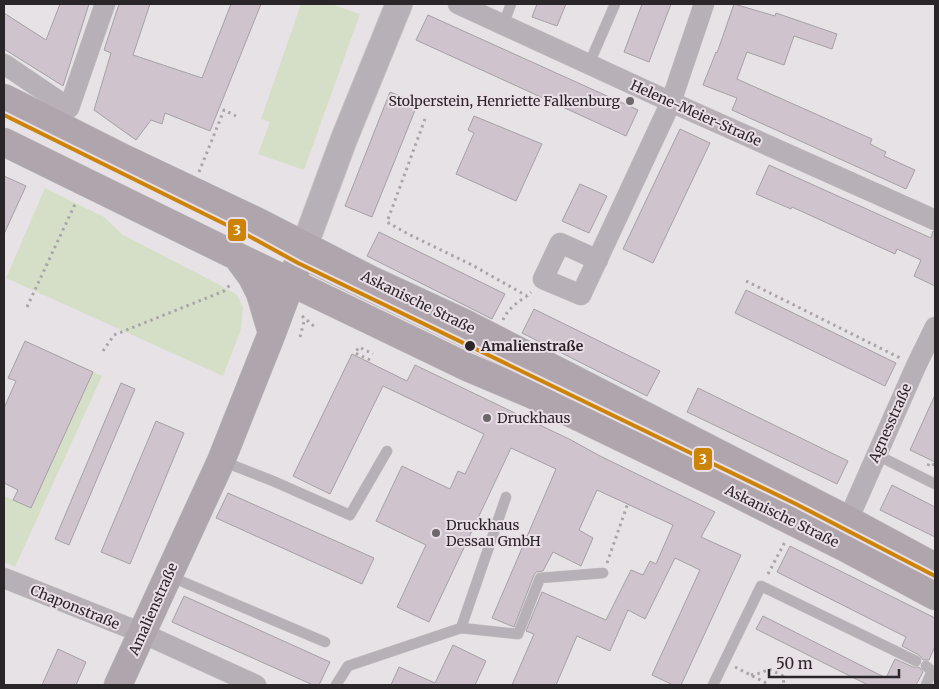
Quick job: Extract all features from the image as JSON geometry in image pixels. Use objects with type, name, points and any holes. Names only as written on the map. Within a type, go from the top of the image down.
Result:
[{"type":"main road","name":"Askanische Straße","points":[[4,98],[120,157],[254,220],[297,266],[467,367],[531,394],[712,481],[844,547],[935,596]]},
{"type":"main road","name":"Askanische Straße","points":[[4,142],[236,257],[297,266],[464,323],[848,520],[935,567]]},
{"type":"main road","points":[[236,257],[252,277],[260,293],[272,333]]},
{"type":"main road","name":"Amalienstraße","points":[[118,685],[221,461],[297,266]]},
{"type":"street","points":[[4,64],[69,108],[105,4]]},
{"type":"street","name":"Amalienstraße","points":[[297,266],[344,139],[399,4]]},
{"type":"street","name":"Helene-Meier-Straße","points":[[458,4],[935,220]]},
{"type":"street","points":[[598,260],[560,243],[543,279],[581,295],[598,260],[671,102],[704,4]]},
{"type":"street","name":"Agnesstraße","points":[[848,520],[875,454],[935,327]]},
{"type":"street","name":"Chaponstraße","points":[[4,578],[142,633],[256,685]]},
{"type":"lane","points":[[503,25],[511,4]]},
{"type":"lane","points":[[589,64],[615,4]]},
{"type":"lane","points":[[297,266],[626,421]]},
{"type":"lane","points":[[297,266],[784,506],[935,586]]},
{"type":"lane","points":[[221,461],[273,481],[350,515],[388,451]]},
{"type":"lane","points":[[875,454],[935,484]]},
{"type":"lane","points":[[737,475],[935,576]]},
{"type":"lane","points":[[461,628],[506,497]]},
{"type":"lane","points":[[336,685],[348,666],[461,628],[518,634],[540,578],[603,573]]},
{"type":"lane","points":[[168,576],[325,642]]},
{"type":"lane","points":[[712,685],[762,586],[916,661]]},
{"type":"lane","points":[[926,666],[932,671],[926,685]]},
{"type":"path","points":[[196,179],[224,110],[236,116]]},
{"type":"path","points":[[425,119],[388,222],[408,234],[472,265],[527,296]]},
{"type":"path","points":[[27,307],[76,201]]},
{"type":"path","points":[[502,324],[506,314],[543,279]]},
{"type":"path","points":[[746,281],[916,366]]},
{"type":"path","points":[[103,351],[114,335],[224,292],[232,283]]},
{"type":"path","points":[[359,347],[371,358],[355,353],[359,347]]},
{"type":"path","points":[[603,573],[628,503]]},
{"type":"path","points":[[762,586],[788,535]]},
{"type":"path","points":[[724,662],[770,685]]},
{"type":"path","points":[[750,675],[769,669],[783,676],[784,685]]},
{"type":"green space","points":[[301,4],[331,4],[360,14],[304,170],[258,154],[270,122],[261,119]]},
{"type":"green space","points":[[45,188],[104,217],[123,235],[237,295],[243,307],[241,329],[223,376],[6,278]]},
{"type":"green space","points":[[93,372],[102,376],[15,567],[4,562],[4,496],[31,508]]},
{"type":"building","points":[[60,4],[89,4],[63,86],[4,49],[4,13],[46,40]]},
{"type":"building","points":[[119,4],[150,4],[133,55],[202,78],[231,4],[261,4],[210,131],[165,113],[162,124],[151,120],[136,140],[94,110],[111,53],[104,50]]},
{"type":"building","points":[[537,4],[566,4],[557,26],[532,17]]},
{"type":"building","points":[[642,4],[671,4],[649,62],[624,52]]},
{"type":"building","points":[[734,4],[775,16],[776,13],[837,34],[832,49],[794,36],[784,65],[747,52],[737,79],[872,139],[870,144],[886,152],[884,156],[915,170],[906,189],[732,110],[737,98],[703,85],[717,53]]},
{"type":"building","points":[[428,15],[638,110],[626,136],[416,40]]},
{"type":"building","points":[[390,92],[418,103],[372,217],[345,206]]},
{"type":"building","points":[[474,116],[542,144],[516,201],[456,174],[474,133],[468,130]]},
{"type":"building","points":[[680,129],[710,143],[653,263],[623,249]]},
{"type":"building","points":[[769,165],[931,238],[933,231],[935,232],[935,286],[914,276],[921,260],[897,249],[895,254],[792,207],[791,209],[756,194]]},
{"type":"building","points":[[4,176],[26,186],[4,234]]},
{"type":"building","points":[[580,184],[607,196],[589,233],[562,221]]},
{"type":"building","points":[[379,232],[505,294],[492,319],[367,256]]},
{"type":"building","points":[[746,290],[896,363],[885,386],[735,313]]},
{"type":"building","points":[[534,309],[660,371],[647,396],[522,333]]},
{"type":"building","points":[[25,341],[93,372],[31,508],[13,500],[18,490],[4,483],[4,408],[16,381],[8,378]]},
{"type":"building","points":[[352,354],[407,381],[415,365],[715,512],[701,537],[741,555],[681,685],[673,685],[652,675],[700,570],[675,558],[645,619],[628,610],[610,651],[577,636],[556,685],[512,685],[534,634],[526,631],[542,592],[606,620],[631,570],[643,575],[650,561],[656,564],[673,525],[597,490],[579,530],[593,538],[581,566],[553,552],[543,571],[536,572],[534,575],[514,627],[492,618],[556,469],[511,448],[429,622],[397,607],[426,545],[376,521],[402,466],[450,489],[458,471],[465,474],[484,434],[383,386],[330,494],[293,476]]},
{"type":"building","points":[[121,383],[135,389],[69,545],[55,539]]},
{"type":"building","points":[[698,388],[848,461],[837,484],[687,412]]},
{"type":"building","points":[[935,395],[935,462],[910,450]]},
{"type":"building","points":[[156,421],[184,433],[130,564],[101,552]]},
{"type":"building","points":[[892,485],[935,507],[935,537],[880,510]]},
{"type":"building","points":[[228,493],[374,558],[362,584],[216,518]]},
{"type":"building","points":[[790,546],[935,618],[935,646],[929,660],[923,660],[919,655],[902,646],[906,637],[777,572]]},
{"type":"building","points":[[184,596],[330,662],[319,685],[313,685],[172,622]]},
{"type":"building","points":[[763,616],[886,678],[895,659],[913,667],[919,667],[923,672],[916,685],[868,685],[756,629]]},
{"type":"building","points":[[453,645],[486,661],[475,685],[391,685],[399,667],[435,683]]},
{"type":"building","points":[[58,649],[86,662],[76,685],[42,685]]},
{"type":"transit line","name":"3","points":[[4,115],[247,235],[298,263],[796,504],[935,576]]},
{"type":"place","name":"Stolperstein, Henriette Falkenburg","points":[[630,101]]},
{"type":"place","name":"Amalienstraße","points":[[470,346]]},
{"type":"place","name":"Druckhaus","points":[[487,418]]},
{"type":"place","name":"Druckhaus Dessau GmbH","points":[[436,533]]}]
